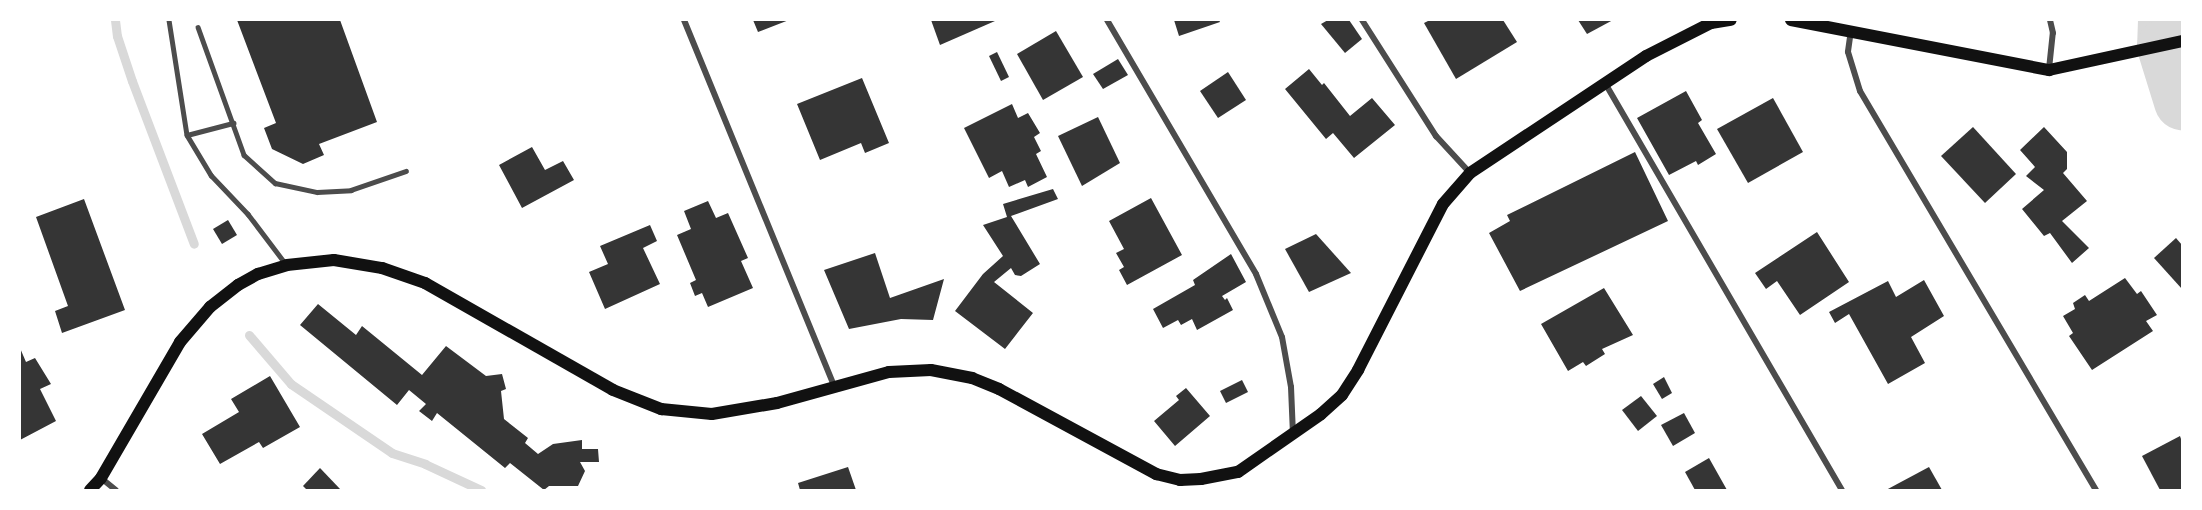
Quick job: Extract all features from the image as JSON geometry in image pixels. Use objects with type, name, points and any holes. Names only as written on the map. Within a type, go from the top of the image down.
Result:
[{"type":"main road","points":[[90,490],[101,478],[180,342],[210,307],[238,285],[258,274],[287,265],[334,260],[382,268],[425,283],[613,390],[661,409],[712,414],[777,403],[889,372],[931,370],[972,378],[999,389],[1156,474],[1201,485],[1238,472],[1293,434],[1342,395],[1358,370],[1443,204],[1470,173],[1646,56],[1710,23],[1731,20]]},
{"type":"main road","points":[[1791,20],[2049,70],[2182,41]]},
{"type":"street","points":[[684,20],[836,388]]},
{"type":"street","points":[[1107,20],[1256,274],[1282,337],[1291,387],[1293,434]]},
{"type":"street","points":[[1362,20],[1436,136],[1470,173]]},
{"type":"street","points":[[2049,70],[2053,33],[2050,20]]},
{"type":"street","points":[[1851,30],[1849,59],[1860,91],[2096,490]]},
{"type":"street","points":[[1605,83],[1842,490]]},
{"type":"street","points":[[101,478],[116,490]]},
{"type":"lane","points":[[169,20],[187,135],[211,175],[248,214],[287,265]]},
{"type":"lane","points":[[198,27],[244,155],[275,183],[317,192],[351,190],[406,171]]},
{"type":"lane","points":[[187,135],[233,123]]},
{"type":"building","points":[[237,20],[340,20],[377,122],[319,144],[324,155],[303,164],[272,149],[264,128],[276,123]]},
{"type":"building","points":[[753,20],[789,20],[758,32]]},
{"type":"building","points":[[931,20],[994,20],[995,21],[940,45]]},
{"type":"building","points":[[1174,20],[1219,20],[1220,22],[1179,36]]},
{"type":"building","points":[[1328,20],[1349,20],[1362,39],[1345,53],[1321,24]]},
{"type":"building","points":[[1430,20],[1503,20],[1517,42],[1456,79],[1424,23]]},
{"type":"building","points":[[1578,20],[1613,20],[1587,34]]},
{"type":"building","points":[[1056,31],[1083,77],[1043,100],[1017,54]]},
{"type":"building","points":[[997,52],[1009,77],[1001,81],[989,56]]},
{"type":"building","points":[[1118,59],[1128,75],[1103,89],[1093,74]]},
{"type":"building","points":[[1309,69],[1322,85],[1324,83],[1350,116],[1372,98],[1395,125],[1354,158],[1333,133],[1326,139],[1285,89]]},
{"type":"building","points":[[1228,72],[1246,100],[1218,118],[1200,91]]},
{"type":"building","points":[[862,78],[889,143],[865,153],[861,143],[820,160],[797,104]]},
{"type":"building","points":[[1686,91],[1702,120],[1698,123],[1716,154],[1698,165],[1696,161],[1669,175],[1637,118]]},
{"type":"building","points":[[1773,98],[1803,152],[1748,183],[1717,129]]},
{"type":"building","points":[[1012,104],[1018,118],[1028,113],[1040,133],[1034,137],[1041,151],[1036,154],[1047,177],[1028,187],[1025,180],[1009,187],[1002,171],[989,178],[964,128]]},
{"type":"building","points":[[1098,117],[1120,163],[1082,186],[1058,136]]},
{"type":"building","points":[[1973,127],[2016,174],[1985,203],[1941,156]]},
{"type":"building","points":[[2044,127],[2067,152],[2067,169],[2063,173],[2087,201],[2062,221],[2089,248],[2072,263],[2050,233],[2044,236],[2022,209],[2044,190],[2026,176],[2035,167],[2020,150]]},
{"type":"building","points":[[532,147],[545,170],[563,161],[574,180],[522,208],[499,165]]},
{"type":"building","points":[[1635,152],[1668,221],[1520,291],[1489,233],[1510,221],[1507,215]]},
{"type":"building","points":[[1053,189],[1058,199],[1011,216],[1040,264],[1021,276],[1015,275],[1011,268],[994,282],[1033,313],[1005,349],[955,311],[983,274],[1003,256],[983,225],[1007,217],[1003,204]]},
{"type":"building","points":[[1151,198],[1182,255],[1127,285],[1119,270],[1124,267],[1116,253],[1124,249],[1109,221]]},
{"type":"building","points":[[84,199],[125,310],[62,333],[55,311],[68,306],[36,217]]},
{"type":"building","points":[[708,201],[716,218],[728,213],[748,258],[741,261],[753,288],[708,307],[702,293],[695,296],[690,283],[696,280],[677,235],[691,229],[684,211]]},
{"type":"building","points":[[228,220],[237,235],[222,244],[213,229]]},
{"type":"building","points":[[650,225],[657,241],[643,248],[660,284],[605,309],[589,272],[608,264],[600,246]]},
{"type":"building","points":[[1817,232],[1849,282],[1800,315],[1777,281],[1766,289],[1755,273]]},
{"type":"building","points":[[1316,234],[1351,273],[1309,292],[1285,249]]},
{"type":"building","points":[[2176,238],[2182,245],[2182,289],[2154,258]]},
{"type":"building","points":[[875,253],[890,298],[944,279],[933,320],[901,319],[849,329],[824,270]]},
{"type":"building","points":[[1231,254],[1246,282],[1222,296],[1225,300],[1227,298],[1233,310],[1197,330],[1192,319],[1181,325],[1178,320],[1163,328],[1153,309],[1195,285],[1193,280]]},
{"type":"building","points":[[2125,278],[2137,294],[2141,291],[2157,315],[2146,321],[2153,331],[2092,370],[2069,336],[2073,333],[2063,316],[2075,309],[2073,303],[2085,295],[2089,301]]},
{"type":"building","points":[[1924,280],[1944,316],[1911,337],[1925,363],[1888,384],[1849,314],[1835,323],[1829,312],[1888,281],[1896,297]]},
{"type":"building","points":[[1604,288],[1633,335],[1602,349],[1605,354],[1586,366],[1583,362],[1568,371],[1541,324]]},
{"type":"building","points":[[318,304],[356,335],[362,326],[422,375],[446,346],[486,376],[502,374],[506,389],[501,391],[504,419],[528,438],[525,443],[538,454],[553,444],[582,440],[582,449],[598,449],[599,462],[580,462],[585,471],[578,486],[549,486],[544,490],[510,463],[505,468],[437,413],[432,421],[419,411],[426,404],[409,390],[397,405],[300,325]]},
{"type":"building","points":[[20,348],[26,362],[35,358],[51,384],[40,389],[56,421],[20,440]]},
{"type":"building","points":[[270,376],[300,427],[263,448],[259,442],[220,464],[202,434],[239,412],[231,399]]},
{"type":"building","points":[[1664,377],[1672,393],[1662,399],[1653,384]]},
{"type":"building","points":[[1242,380],[1248,392],[1226,403],[1220,391]]},
{"type":"building","points":[[1186,388],[1210,416],[1175,446],[1154,421],[1179,400],[1176,396]]},
{"type":"building","points":[[1641,396],[1657,416],[1638,431],[1622,410]]},
{"type":"building","points":[[1684,413],[1695,433],[1673,446],[1661,425]]},
{"type":"building","points":[[2180,436],[2182,490],[2160,490],[2142,456]]},
{"type":"building","points":[[1709,458],[1727,490],[1695,490],[1685,472]]},
{"type":"building","points":[[848,467],[856,490],[800,490],[798,483]]},
{"type":"building","points":[[1929,467],[1942,490],[1886,490]]},
{"type":"building","points":[[320,468],[341,490],[307,490],[303,486]]},
{"type":"waterway","points":[[115,20],[117,36],[132,81],[194,244]]},
{"type":"waterway","points":[[2166,20],[2165,46],[2182,101]]},
{"type":"waterway","points":[[249,335],[291,384],[392,453],[425,464],[481,490]]}]
